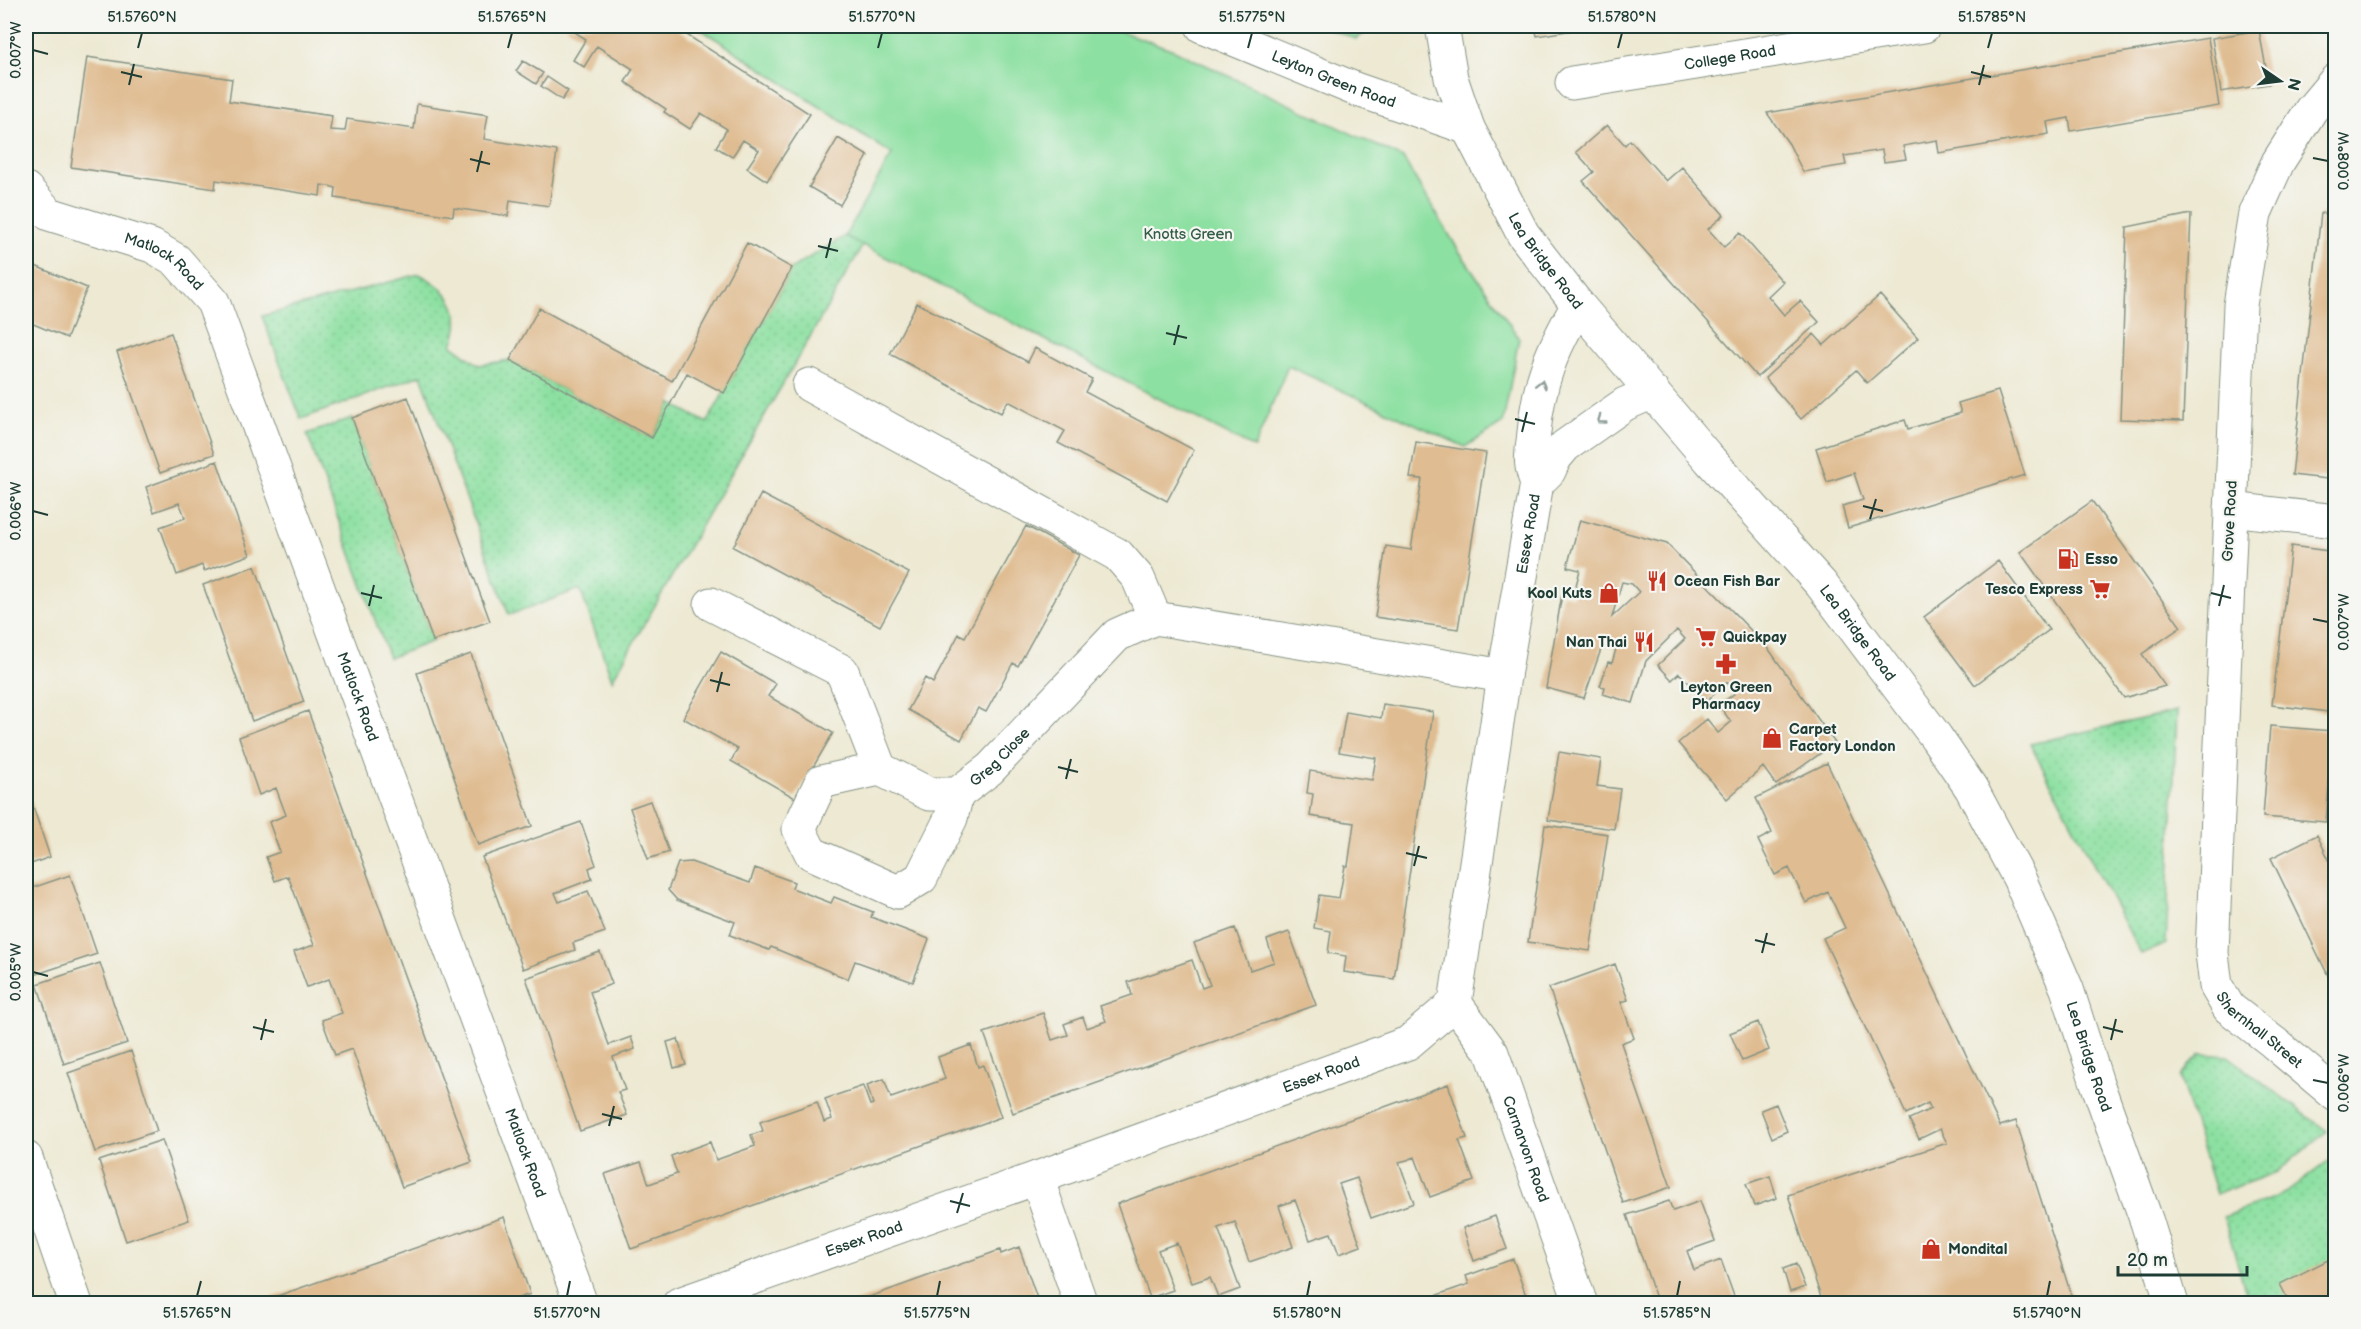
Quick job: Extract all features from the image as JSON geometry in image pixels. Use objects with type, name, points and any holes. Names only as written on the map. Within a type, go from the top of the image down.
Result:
[{"type":"street","name":"Leyton Green Road","points":[[1202,26],[1388,102],[1468,128]]},
{"type":"street","name":"Lea Bridge Road","points":[[1442,26],[1450,78],[1468,128],[1523,234],[1578,305],[1834,600],[1971,788],[2019,878],[2067,989],[2097,1083],[2147,1222],[2172,1304]]},
{"type":"street","name":"College Road","points":[[1572,83],[1924,26]]},
{"type":"street","name":"Grove Road","points":[[2216,986],[2212,953],[2240,305],[2254,213],[2278,162],[2311,110],[2336,80]]},
{"type":"street","name":"Matlock Road","points":[[26,189],[49,214],[152,246],[176,260],[213,302],[581,1304]]},
{"type":"street","name":"Essex Road","points":[[679,1304],[1037,1178],[1408,1043],[1455,1003],[1504,676],[1537,483],[1530,466],[1537,402],[1549,361],[1578,305]]},
{"type":"street","points":[[809,385],[1118,555],[1138,578],[1155,618],[1504,676]]},
{"type":"street","name":"Essex Road","points":[[1537,483],[1550,471],[1555,458],[1565,446],[1625,404],[1653,392]]},
{"type":"street","points":[[2231,509],[2336,521]]},
{"type":"street","points":[[711,604],[843,671],[880,769],[822,782],[799,829],[811,853],[898,892],[921,878],[951,818],[957,794]]},
{"type":"street","name":"Greg Close","points":[[880,769],[929,794],[957,794],[990,770],[1117,635],[1155,618]]},
{"type":"street","name":"Shernhall Street","points":[[2216,986],[2229,1008],[2274,1042],[2336,1095]]},
{"type":"street","name":"Carnarvon Road","points":[[1455,1003],[1492,1053],[1581,1304]]},
{"type":"street","points":[[26,1158],[76,1304]]},
{"type":"street","points":[[1037,1178],[1081,1304]]},
{"type":"green space","name":"Knotts Green","points":[[696,26],[1106,26],[1174,50],[1403,158],[1459,251],[1519,338],[1503,423],[1465,447],[1288,366],[1254,448],[845,236],[892,154]]},
{"type":"green space","points":[[1322,26],[1376,26],[1356,39]]},
{"type":"green space","points":[[845,236],[863,245],[612,680],[580,589],[509,615],[421,375],[301,419],[262,316],[419,274],[447,294],[456,312],[457,322],[452,345],[479,365],[510,360],[652,438],[671,403],[707,423],[792,268]]},
{"type":"green space","points":[[352,418],[433,641],[389,658],[307,434]]},
{"type":"green space","points":[[2177,711],[2166,944],[2141,954],[2030,744]]},
{"type":"green space","points":[[2201,1054],[2228,1056],[2327,1131],[2277,1172],[2216,1194],[2180,1077]]},
{"type":"green space","points":[[2335,1156],[2335,1303],[2249,1303],[2224,1217],[2286,1193]]},
{"type":"building","points":[[565,26],[673,26],[810,114],[767,181],[747,168],[759,150],[743,140],[732,157],[716,147],[727,129],[701,113],[690,129],[664,112],[666,109],[625,82],[633,69],[597,46],[584,67],[573,60],[586,39]]},
{"type":"building","points":[[1535,26],[1591,26],[1591,27],[1537,36]]},
{"type":"building","points":[[2259,30],[2269,84],[2221,92],[2212,38]]},
{"type":"building","points":[[2208,38],[2219,106],[2071,131],[2069,118],[2047,122],[2049,134],[1939,153],[1937,140],[1903,146],[1906,159],[1884,162],[1882,150],[1844,156],[1846,165],[1803,172],[1789,144],[1767,113]]},
{"type":"building","points":[[87,57],[232,79],[229,101],[332,116],[330,130],[345,131],[347,119],[414,129],[417,104],[488,115],[484,139],[557,151],[549,206],[510,200],[508,216],[454,208],[453,216],[335,198],[336,188],[329,186],[321,185],[320,196],[216,180],[215,189],[71,167]]},
{"type":"building","points":[[523,61],[543,73],[536,84],[516,71]]},
{"type":"building","points":[[547,77],[568,91],[562,100],[541,86]]},
{"type":"building","points":[[1607,125],[1625,145],[1630,140],[1666,181],[1682,167],[1724,215],[1708,229],[1724,247],[1740,233],[1783,282],[1768,296],[1784,315],[1800,301],[1819,322],[1757,377],[1583,181],[1594,172],[1576,152]]},
{"type":"building","points":[[838,138],[868,156],[840,205],[809,187]]},
{"type":"building","points":[[2321,213],[2336,215],[2336,480],[2292,475]]},
{"type":"building","points":[[2191,214],[2183,421],[2120,419],[2127,227]]},
{"type":"building","points":[[747,243],[792,268],[724,393],[687,373],[652,438],[510,360],[539,308],[672,381]]},
{"type":"building","points":[[26,262],[87,288],[67,338],[26,321]]},
{"type":"building","points":[[1880,295],[1918,338],[1867,383],[1856,370],[1801,419],[1765,378],[1814,334],[1824,345]]},
{"type":"building","points":[[917,303],[1028,362],[1035,348],[1092,379],[1085,392],[1194,450],[1167,501],[1058,443],[1065,431],[1008,401],[1001,413],[890,354]]},
{"type":"building","points":[[171,333],[214,454],[160,473],[117,352]]},
{"type":"building","points":[[1998,391],[2025,475],[1848,528],[1842,506],[1863,500],[1854,473],[1827,482],[1816,448],[1905,420],[1908,429],[1961,413],[1958,403]]},
{"type":"building","points":[[408,397],[490,621],[433,641],[352,418]]},
{"type":"building","points":[[1416,442],[1486,453],[1458,629],[1375,617],[1386,546],[1411,550],[1422,479],[1410,478]]},
{"type":"building","points":[[217,461],[250,555],[204,571],[202,565],[177,575],[160,527],[185,518],[182,509],[179,503],[154,512],[146,487]]},
{"type":"building","points":[[761,494],[909,573],[880,626],[733,547]]},
{"type":"building","name":"Tesco Express","points":[[2092,501],[2181,627],[2142,654],[2165,686],[2124,698],[2020,552]]},
{"type":"building","points":[[1580,520],[1667,544],[1768,648],[1835,743],[1776,785],[1763,767],[1727,799],[1678,743],[1707,719],[1718,733],[1731,722],[1719,705],[1735,693],[1727,682],[1707,701],[1679,673],[1672,680],[1658,665],[1685,639],[1677,630],[1646,661],[1633,703],[1603,694],[1605,687],[1600,686],[1608,662],[1612,663],[1616,649],[1605,638],[1584,698],[1546,688],[1562,594],[1573,597],[1580,570],[1567,567]],"holes":[[[1622,582],[1632,584],[1639,592],[1612,617]]]},
{"type":"building","points":[[1026,526],[1079,555],[1018,666],[1013,663],[986,712],[978,708],[961,740],[908,710],[925,678],[933,683],[959,634],[965,637]]},
{"type":"building","points":[[2291,546],[2336,552],[2336,658],[2332,685],[2336,686],[2336,713],[2272,705]]},
{"type":"building","points":[[1998,561],[2049,630],[1975,685],[1924,617]]},
{"type":"building","points":[[255,566],[304,702],[252,721],[203,585]]},
{"type":"building","points":[[721,652],[776,684],[768,696],[833,733],[795,798],[731,761],[738,749],[683,718]]},
{"type":"building","points":[[471,654],[532,826],[478,845],[417,673]]},
{"type":"building","points":[[1383,704],[1433,712],[1394,979],[1344,972],[1346,956],[1328,953],[1331,931],[1314,928],[1319,895],[1339,898],[1345,866],[1348,866],[1354,823],[1310,816],[1313,794],[1307,793],[1310,771],[1372,780],[1376,758],[1339,752],[1346,712],[1381,718]]},
{"type":"building","points":[[308,711],[472,1162],[402,1187],[352,1049],[335,1055],[322,1020],[342,1013],[329,979],[307,987],[294,952],[314,945],[288,876],[275,881],[266,857],[280,852],[269,822],[286,815],[276,788],[259,795],[239,737]]},
{"type":"building","points":[[2270,726],[2333,731],[2326,822],[2263,817]]},
{"type":"building","points":[[1559,752],[1601,759],[1597,786],[1620,789],[1614,829],[1548,820]]},
{"type":"building","points":[[1827,763],[2000,1126],[2016,1121],[2074,1304],[1823,1304],[1788,1195],[1947,1143],[1940,1129],[1919,1139],[1909,1119],[1931,1109],[1928,1103],[1906,1114],[1823,938],[1845,928],[1828,892],[1806,903],[1789,868],[1775,875],[1758,840],[1772,833],[1756,798]]},
{"type":"building","points":[[26,786],[50,857],[26,866]]},
{"type":"building","points":[[650,801],[669,852],[648,859],[630,808]]},
{"type":"building","points":[[581,822],[596,865],[589,868],[592,879],[555,893],[559,902],[588,891],[605,932],[573,943],[575,950],[523,969],[482,857]]},
{"type":"building","points":[[1545,825],[1608,834],[1590,951],[1528,942]]},
{"type":"building","points":[[2317,835],[2336,874],[2336,992],[2271,858]]},
{"type":"building","points":[[691,862],[750,883],[755,868],[794,882],[792,888],[831,903],[834,897],[873,912],[871,917],[929,939],[913,982],[855,961],[848,979],[771,947],[769,950],[730,935],[735,922],[677,900],[668,890],[678,863]]},
{"type":"building","points":[[70,875],[97,954],[34,975],[26,950],[26,890]]},
{"type":"building","points":[[1235,928],[1250,970],[1274,962],[1267,940],[1289,932],[1316,1005],[1013,1113],[984,1033],[1043,1013],[1052,1040],[1068,1035],[1064,1024],[1083,1017],[1087,1028],[1106,1021],[1100,1006],[1132,995],[1128,982],[1192,960],[1202,988],[1210,985],[1194,943]]},
{"type":"building","points":[[600,952],[612,984],[590,992],[609,1045],[631,1037],[635,1049],[613,1057],[625,1090],[618,1092],[627,1115],[580,1131],[526,978]]},
{"type":"building","points":[[100,963],[127,1043],[64,1064],[37,984]]},
{"type":"building","points":[[1615,964],[1628,1000],[1621,1002],[1634,1038],[1621,1043],[1671,1187],[1623,1203],[1549,988]]},
{"type":"building","points":[[1758,1022],[1769,1050],[1742,1061],[1730,1033]]},
{"type":"building","points":[[678,1039],[686,1065],[674,1068],[667,1042]]},
{"type":"building","points":[[971,1045],[978,1067],[983,1065],[1001,1117],[631,1249],[605,1174],[641,1162],[649,1184],[677,1174],[671,1156],[710,1142],[716,1160],[755,1146],[751,1135],[763,1131],[760,1122],[817,1102],[824,1122],[832,1119],[825,1099],[863,1086],[870,1105],[873,1104],[867,1085],[884,1079],[891,1098],[945,1079],[938,1057]]},
{"type":"building","points":[[131,1051],[157,1131],[95,1152],[68,1073]]},
{"type":"building","points":[[1448,1084],[1467,1138],[1459,1140],[1474,1181],[1430,1197],[1415,1157],[1399,1162],[1414,1203],[1371,1218],[1357,1178],[1339,1184],[1361,1246],[1339,1254],[1331,1233],[1310,1240],[1295,1200],[1279,1206],[1293,1247],[1249,1262],[1235,1222],[1218,1228],[1240,1289],[1218,1297],[1210,1277],[1192,1283],[1177,1243],[1158,1250],[1173,1290],[1150,1298],[1117,1204]]},
{"type":"building","points":[[1776,1104],[1787,1131],[1772,1138],[1761,1110]]},
{"type":"building","points":[[162,1140],[189,1220],[126,1241],[99,1161]]},
{"type":"building","points":[[1770,1176],[1777,1198],[1754,1206],[1746,1184]]},
{"type":"building","points":[[1669,1201],[1673,1211],[1700,1201],[1715,1241],[1687,1251],[1694,1270],[1721,1260],[1735,1299],[1722,1304],[1658,1304],[1627,1215]]},
{"type":"building","points":[[1495,1216],[1507,1249],[1474,1261],[1463,1228]]},
{"type":"building","points":[[504,1217],[530,1294],[503,1304],[264,1304],[263,1301]]},
{"type":"building","points":[[1019,1247],[1039,1304],[1018,1304],[1016,1298],[1010,1300],[1011,1304],[850,1304],[1000,1250],[1001,1254]]},
{"type":"building","points":[[2336,1256],[2336,1304],[2290,1304],[2280,1284]]},
{"type":"building","points":[[1513,1259],[1529,1304],[1424,1304],[1423,1300],[1469,1284],[1466,1276]]},
{"type":"building","points":[[1796,1264],[1805,1287],[1790,1292],[1783,1269]]},
{"type":"place","name":"Esso","points":[[2068,559]]},
{"type":"place","name":"Ocean Fish Bar","points":[[1657,581]]},
{"type":"place","name":"Tesco Express","points":[[2100,589]]},
{"type":"place","name":"Kool Kuts","points":[[1609,593]]},
{"type":"place","name":"Quickpay","points":[[1706,637]]},
{"type":"place","name":"Nan Thai","points":[[1644,642]]},
{"type":"place","name":"Leyton Green Pharmacy","points":[[1726,664]]},
{"type":"place","name":"Carpet Factory London","points":[[1772,738]]},
{"type":"place","name":"Mondital","points":[[1931,1249]]}]
